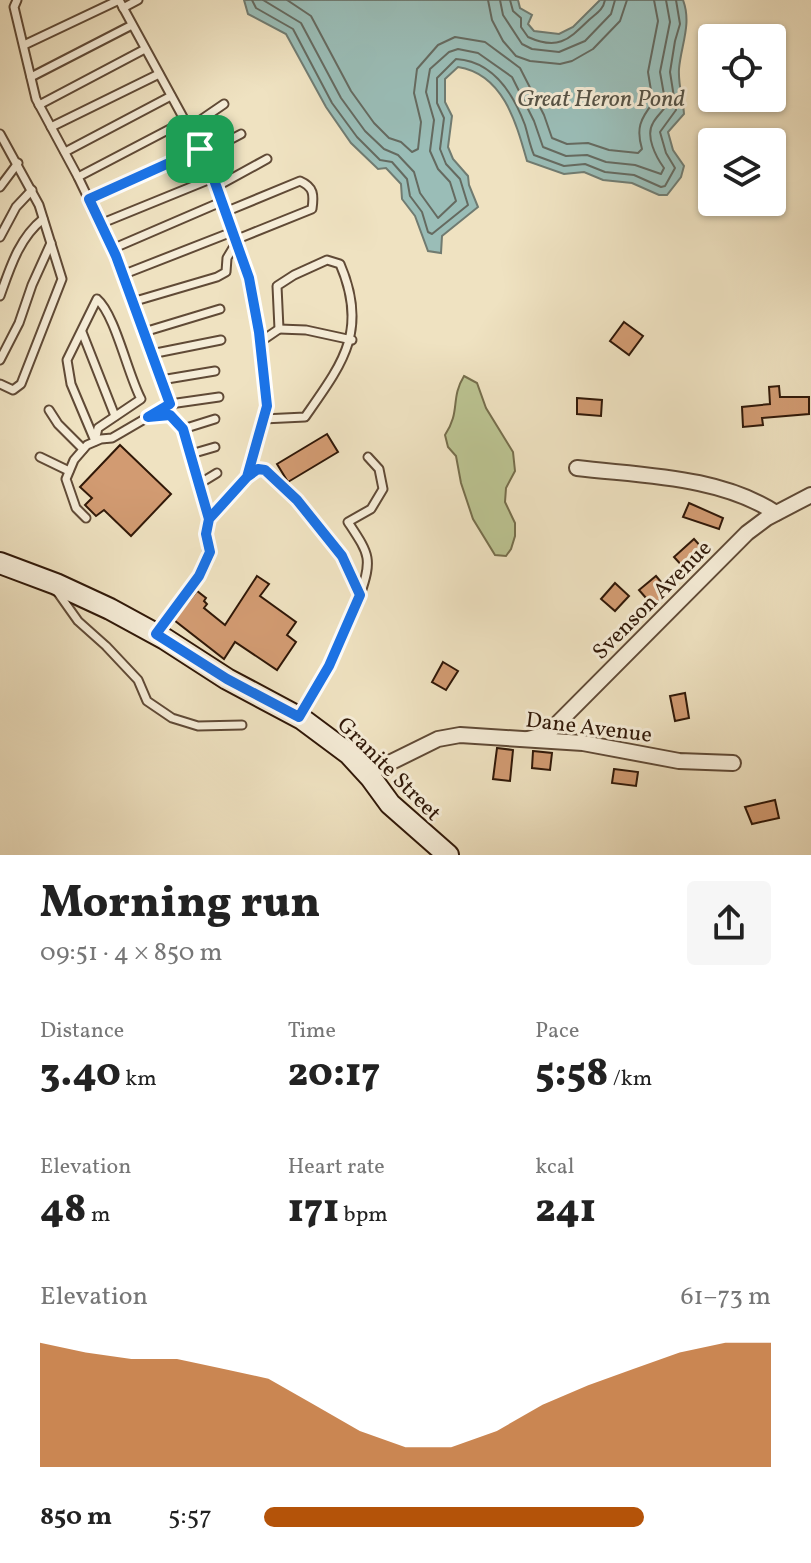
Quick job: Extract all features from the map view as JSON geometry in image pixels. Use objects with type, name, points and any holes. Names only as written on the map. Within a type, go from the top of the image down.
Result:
[{"type":"street","points":[[577,468],[709,485],[754,499],[776,513]]},
{"type":"street","name":"Svenson Avenue","points":[[528,739],[547,734],[747,533],[811,495]]},
{"type":"street","name":"Granite Street","points":[[0,563],[50,582],[156,634],[227,679],[327,735],[367,774],[397,812],[448,855]]},
{"type":"street","name":"Dane Avenue","points":[[367,774],[440,739],[460,735],[583,743],[679,761],[733,763]]},
{"type":"lane","points":[[17,0],[14,7],[39,105],[112,249],[170,404]]},
{"type":"lane","points":[[24,45],[119,0],[202,152],[249,278],[260,342],[267,406],[247,477]]},
{"type":"lane","points":[[123,8],[138,0]]},
{"type":"lane","points":[[31,77],[132,25]]},
{"type":"lane","points":[[39,105],[145,49]]},
{"type":"lane","points":[[51,127],[159,74]]},
{"type":"lane","points":[[65,152],[171,96]]},
{"type":"lane","points":[[78,177],[224,104]]},
{"type":"lane","points":[[89,199],[241,134]]},
{"type":"lane","points":[[0,384],[13,390],[21,384],[62,279],[32,190],[1,136]]},
{"type":"lane","points":[[216,187],[267,159]]},
{"type":"lane","points":[[0,187],[18,163]]},
{"type":"lane","points":[[100,224],[213,178]]},
{"type":"lane","points":[[122,275],[234,239],[312,209],[314,195],[309,185],[300,181],[225,212]]},
{"type":"lane","points":[[0,237],[16,207],[32,190]]},
{"type":"lane","points":[[112,249],[221,202]]},
{"type":"lane","points":[[0,296],[13,260],[29,230],[43,219]]},
{"type":"lane","points":[[132,302],[226,272],[234,239]]},
{"type":"lane","points":[[0,360],[19,323],[51,243]]},
{"type":"lane","points":[[263,419],[305,417],[334,376],[352,340],[350,288],[340,264],[327,260],[277,286],[279,329]]},
{"type":"lane","points":[[97,299],[108,316],[130,379],[141,399],[98,428],[95,441],[71,384],[67,360],[97,299]]},
{"type":"lane","points":[[144,332],[220,309]]},
{"type":"lane","points":[[260,342],[279,329],[306,330],[352,340]]},
{"type":"lane","points":[[82,332],[115,416]]},
{"type":"lane","points":[[151,354],[221,340]]},
{"type":"lane","points":[[161,380],[215,371]]},
{"type":"lane","points":[[86,518],[76,508],[66,479],[74,460],[83,449],[95,441],[112,438],[170,404],[219,397]]},
{"type":"lane","points":[[49,410],[58,424],[83,449]]},
{"type":"lane","points":[[148,417],[170,415],[183,429],[209,519],[206,534],[210,552],[199,576],[156,634]]},
{"type":"lane","points":[[183,429],[215,419]]},
{"type":"lane","points":[[191,454],[215,447]]},
{"type":"lane","points":[[40,457],[69,471]]},
{"type":"lane","points":[[299,717],[329,666],[368,572],[367,551],[348,522],[371,509],[383,489],[379,469],[368,457]]},
{"type":"lane","points":[[209,519],[247,477],[258,469],[265,470],[297,500],[342,556],[360,595]]},
{"type":"lane","points":[[199,484],[217,473]]},
{"type":"lane","points":[[50,582],[78,621],[138,680],[147,701],[172,718],[198,726],[242,725]]},
{"type":"green space","points":[[464,376],[477,383],[486,408],[513,452],[515,471],[506,488],[505,502],[515,523],[515,536],[506,556],[495,555],[473,519],[456,456],[448,447],[445,435],[453,419],[457,392]]},
{"type":"water","name":"Great Heron Pond","points":[[244,0],[518,0],[520,8],[532,15],[528,24],[534,31],[559,34],[573,27],[600,0],[683,0],[686,26],[679,75],[684,114],[668,132],[673,150],[684,166],[681,177],[667,195],[659,195],[632,183],[603,180],[584,172],[564,174],[527,161],[512,116],[497,90],[473,71],[458,67],[445,79],[445,102],[452,116],[448,147],[453,159],[468,176],[478,207],[442,236],[441,253],[428,251],[415,216],[402,199],[401,184],[386,168],[378,169],[351,143],[326,107],[286,34],[248,14]]},
{"type":"building","points":[[624,322],[643,336],[629,355],[610,341]]},
{"type":"building","points":[[779,386],[780,397],[809,397],[809,414],[762,418],[763,425],[743,427],[742,407],[770,404],[769,387]]},
{"type":"building","points":[[577,398],[602,400],[601,416],[577,414]]},
{"type":"building","points":[[327,434],[338,452],[288,482],[277,464]]},
{"type":"building","points":[[120,445],[171,494],[131,536],[104,510],[96,516],[85,505],[92,498],[80,487]]},
{"type":"building","points":[[689,503],[723,518],[719,529],[683,517]]},
{"type":"building","points":[[694,539],[704,550],[684,568],[674,557]]},
{"type":"building","points":[[257,576],[269,584],[260,596],[296,622],[287,635],[296,642],[277,670],[235,642],[224,659],[174,620],[197,591],[206,598],[204,608],[225,625]]},
{"type":"building","points":[[656,576],[662,583],[656,589],[663,597],[653,606],[639,590]]},
{"type":"building","points":[[615,583],[629,596],[615,611],[601,599]]},
{"type":"building","points":[[443,662],[458,671],[446,690],[432,682]]},
{"type":"building","points":[[685,693],[689,718],[675,721],[670,696]]},
{"type":"building","points":[[497,748],[513,750],[510,781],[493,779]]},
{"type":"building","points":[[533,751],[552,753],[550,770],[532,768]]},
{"type":"building","points":[[614,769],[638,772],[636,786],[612,783]]},
{"type":"building","points":[[775,800],[779,818],[752,824],[745,807]]},
{"type":"route","points":[[200,149],[89,199],[116,256],[170,404],[148,417],[170,415],[183,429],[209,519],[247,477],[258,469],[265,470],[297,500],[342,556],[360,595],[329,666],[299,717],[227,679],[156,634],[199,576],[210,552],[206,534],[209,519],[247,477],[267,406],[249,278],[208,163],[200,149]]}]
